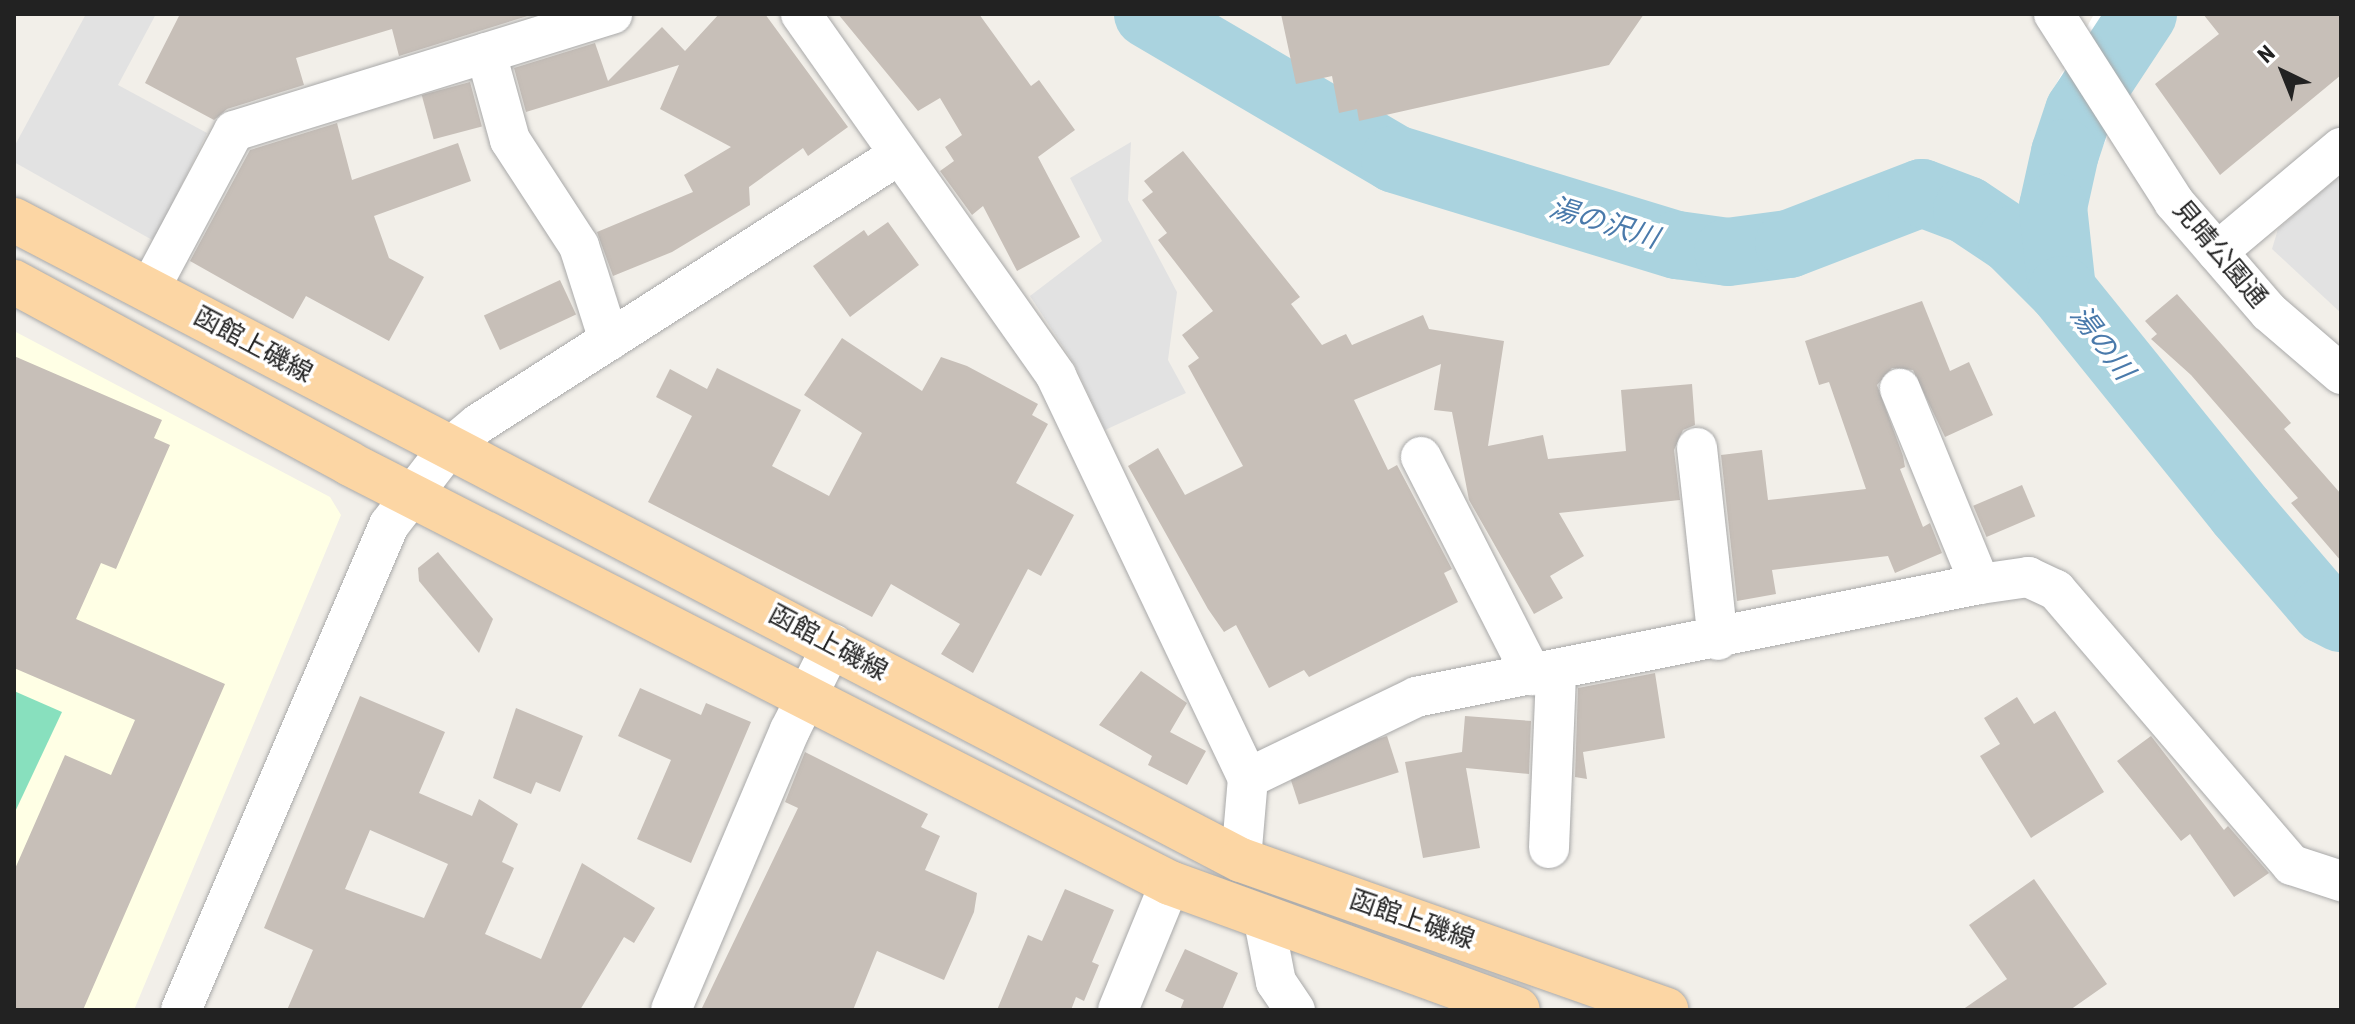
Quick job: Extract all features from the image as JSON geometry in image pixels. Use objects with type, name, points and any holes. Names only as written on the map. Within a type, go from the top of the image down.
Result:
[{"type":"main road","name":"函館上磯線","points":[[14,220],[447,450],[833,644],[1040,759],[1241,860],[1666,1010]]},
{"type":"main road","name":"函館上磯線","points":[[14,282],[410,496],[807,694],[935,767],[1170,883],[1264,921],[1518,1010]]},
{"type":"street","points":[[149,290],[234,131],[612,14]]},
{"type":"street","points":[[801,14],[1056,376],[1248,778],[1241,860]]},
{"type":"street","name":"見晴公園通","points":[[2054,14],[2174,202],[2269,312],[2341,374]]},
{"type":"street","points":[[486,53],[510,140],[579,246],[609,340]]},
{"type":"street","points":[[2217,252],[2341,148]]},
{"type":"street","points":[[181,1010],[389,525],[447,450],[609,340],[898,155]]},
{"type":"street","points":[[1900,389],[1980,584]]},
{"type":"street","points":[[1697,448],[1718,640]]},
{"type":"street","points":[[1421,457],[1544,673],[1549,848]]},
{"type":"street","points":[[1248,778],[1416,697],[2028,577],[2056,590],[2292,865],[2341,881]]},
{"type":"street","points":[[671,1010],[807,694],[833,644]]},
{"type":"street","points":[[1118,1010],[1170,883]]},
{"type":"street","points":[[1264,921],[1276,982],[1295,1010]]},
{"type":"shaded area","points":[[86,14],[156,14],[118,85],[207,133],[154,241],[14,162],[14,147]]},
{"type":"shaded area","points":[[1131,142],[1128,200],[1177,292],[1168,360],[1186,393],[1105,430],[1075,365],[1030,296],[1102,241],[1070,178]]},
{"type":"shaded area","points":[[2341,175],[2341,313],[2272,249],[2278,229]]},
{"type":"shaded area","points":[[14,331],[330,497],[341,515],[134,1010],[14,1010]]},
{"type":"green space","points":[[14,691],[62,712],[14,814]]},
{"type":"pier","points":[[2094,14],[2109,14],[2143,66],[2094,164],[2048,99]]},
{"type":"building","points":[[180,14],[534,14],[399,56],[392,29],[296,58],[304,85],[227,109],[214,120],[145,83]]},
{"type":"building","points":[[719,14],[765,14],[848,127],[808,156],[803,148],[749,187],[750,205],[672,252],[613,276],[597,232],[693,192],[684,175],[731,147],[660,109],[679,65],[526,112],[514,68],[595,43],[608,81],[662,27],[685,51]]},
{"type":"building","points":[[838,14],[979,14],[1031,86],[1039,80],[1075,130],[1038,157],[1080,237],[1017,271],[983,206],[972,215],[940,171],[954,161],[945,147],[962,135],[940,98],[918,111]]},
{"type":"building","points":[[1281,14],[1644,14],[1609,65],[1359,121],[1357,109],[1339,113],[1332,76],[1296,84]]},
{"type":"building","points":[[2203,14],[2341,14],[2341,75],[2220,175],[2155,84],[2219,34]]},
{"type":"building","points":[[470,82],[482,126],[434,139],[422,95]]},
{"type":"building","points":[[337,123],[352,180],[458,143],[471,181],[374,216],[389,258],[424,277],[389,341],[306,296],[293,319],[190,261],[250,150]]},
{"type":"building","points":[[1183,151],[1300,297],[1291,304],[1322,345],[1346,334],[1352,345],[1423,315],[1429,329],[1504,341],[1488,446],[1543,435],[1548,459],[1626,451],[1621,390],[1692,384],[1695,425],[1683,430],[1674,450],[1680,500],[1559,513],[1584,556],[1550,576],[1563,598],[1534,614],[1469,500],[1452,412],[1434,410],[1441,364],[1354,400],[1388,470],[1397,465],[1452,569],[1444,573],[1458,602],[1309,677],[1304,670],[1269,688],[1236,625],[1224,632],[1208,609],[1128,466],[1158,448],[1185,495],[1243,466],[1188,366],[1199,358],[1182,335],[1213,311],[1158,240],[1167,233],[1142,200],[1153,192],[1144,181]]},
{"type":"building","points":[[888,222],[919,265],[850,317],[813,266],[864,230],[868,236]]},
{"type":"building","points":[[560,280],[576,314],[500,350],[484,315]]},
{"type":"building","points":[[2177,294],[2291,423],[2284,429],[2341,494],[2341,561],[2291,503],[2298,498],[2191,375],[2151,339],[2157,334],[2145,321]]},
{"type":"building","points":[[1922,301],[1950,371],[1969,362],[1993,415],[1945,437],[1913,370],[1892,368],[1877,385],[1903,456],[1905,467],[1900,469],[1923,527],[1930,523],[1942,553],[1895,573],[1888,556],[1772,570],[1776,594],[1737,601],[1721,455],[1762,450],[1768,500],[1866,489],[1829,382],[1819,385],[1805,341]]},
{"type":"building","points":[[842,338],[922,391],[941,357],[967,366],[1038,404],[1032,415],[1048,424],[1016,483],[1074,515],[1041,576],[1028,569],[973,673],[941,654],[960,624],[891,584],[872,617],[648,502],[692,416],[656,397],[670,369],[707,389],[717,368],[801,410],[772,466],[829,496],[862,433],[804,395]]},
{"type":"building","points":[[14,356],[162,420],[154,438],[170,445],[116,569],[101,563],[76,619],[225,684],[83,1010],[14,1010],[14,871],[65,755],[111,775],[135,720],[14,668]]},
{"type":"building","points":[[2022,485],[2035,516],[1986,537],[1973,506]]},
{"type":"building","points":[[438,552],[493,619],[479,653],[419,581],[418,568]]},
{"type":"building","points":[[1141,671],[1187,703],[1170,732],[1206,751],[1187,785],[1148,765],[1152,756],[1099,725]]},
{"type":"building","points":[[1655,673],[1665,738],[1583,752],[1587,779],[1575,777],[1578,688]]},
{"type":"building","points":[[640,688],[701,715],[706,703],[751,722],[691,863],[637,839],[671,760],[618,736]]},
{"type":"building","points":[[360,696],[445,732],[419,793],[472,816],[479,799],[518,824],[502,862],[514,868],[485,934],[541,959],[582,863],[655,908],[634,943],[624,937],[580,1010],[287,1010],[313,950],[264,928]],"holes":[[[370,830],[448,864],[424,918],[345,889]]]},
{"type":"building","points":[[2017,697],[2034,724],[2055,711],[2104,792],[2031,838],[1980,756],[2000,744],[1984,718]]},
{"type":"building","points":[[516,708],[583,736],[560,792],[536,782],[531,794],[493,778]]},
{"type":"building","points":[[1465,716],[1531,721],[1529,774],[1466,768],[1480,848],[1423,858],[1405,762],[1462,752]]},
{"type":"building","points":[[1387,736],[1399,772],[1299,805],[1287,768]]},
{"type":"building","points":[[2151,736],[2224,830],[2228,826],[2269,873],[2234,897],[2190,834],[2181,841],[2117,761]]},
{"type":"building","points":[[805,752],[928,814],[921,827],[940,836],[925,870],[977,893],[974,912],[944,980],[877,951],[853,1010],[701,1010],[798,808],[785,802]]},
{"type":"building","points":[[2034,879],[2107,984],[2070,1010],[1962,1010],[2007,979],[1969,925]]},
{"type":"building","points":[[1065,889],[1114,910],[1092,962],[1099,965],[1084,1001],[1076,997],[1071,1010],[997,1010],[1028,935],[1042,941]]},
{"type":"building","points":[[1185,949],[1238,973],[1222,1010],[1180,1010],[1184,1000],[1165,991]]},
{"type":"waterway","name":"湯の沢川","points":[[1148,14],[1395,159],[1677,245],[1728,252],[1789,244],[1922,193],[1967,210],[2012,240],[2062,290]]},
{"type":"waterway","name":"湯の川","points":[[2143,14],[2079,111],[2065,153],[2053,207],[2062,290],[2241,512],[2325,610],[2341,618]]}]
